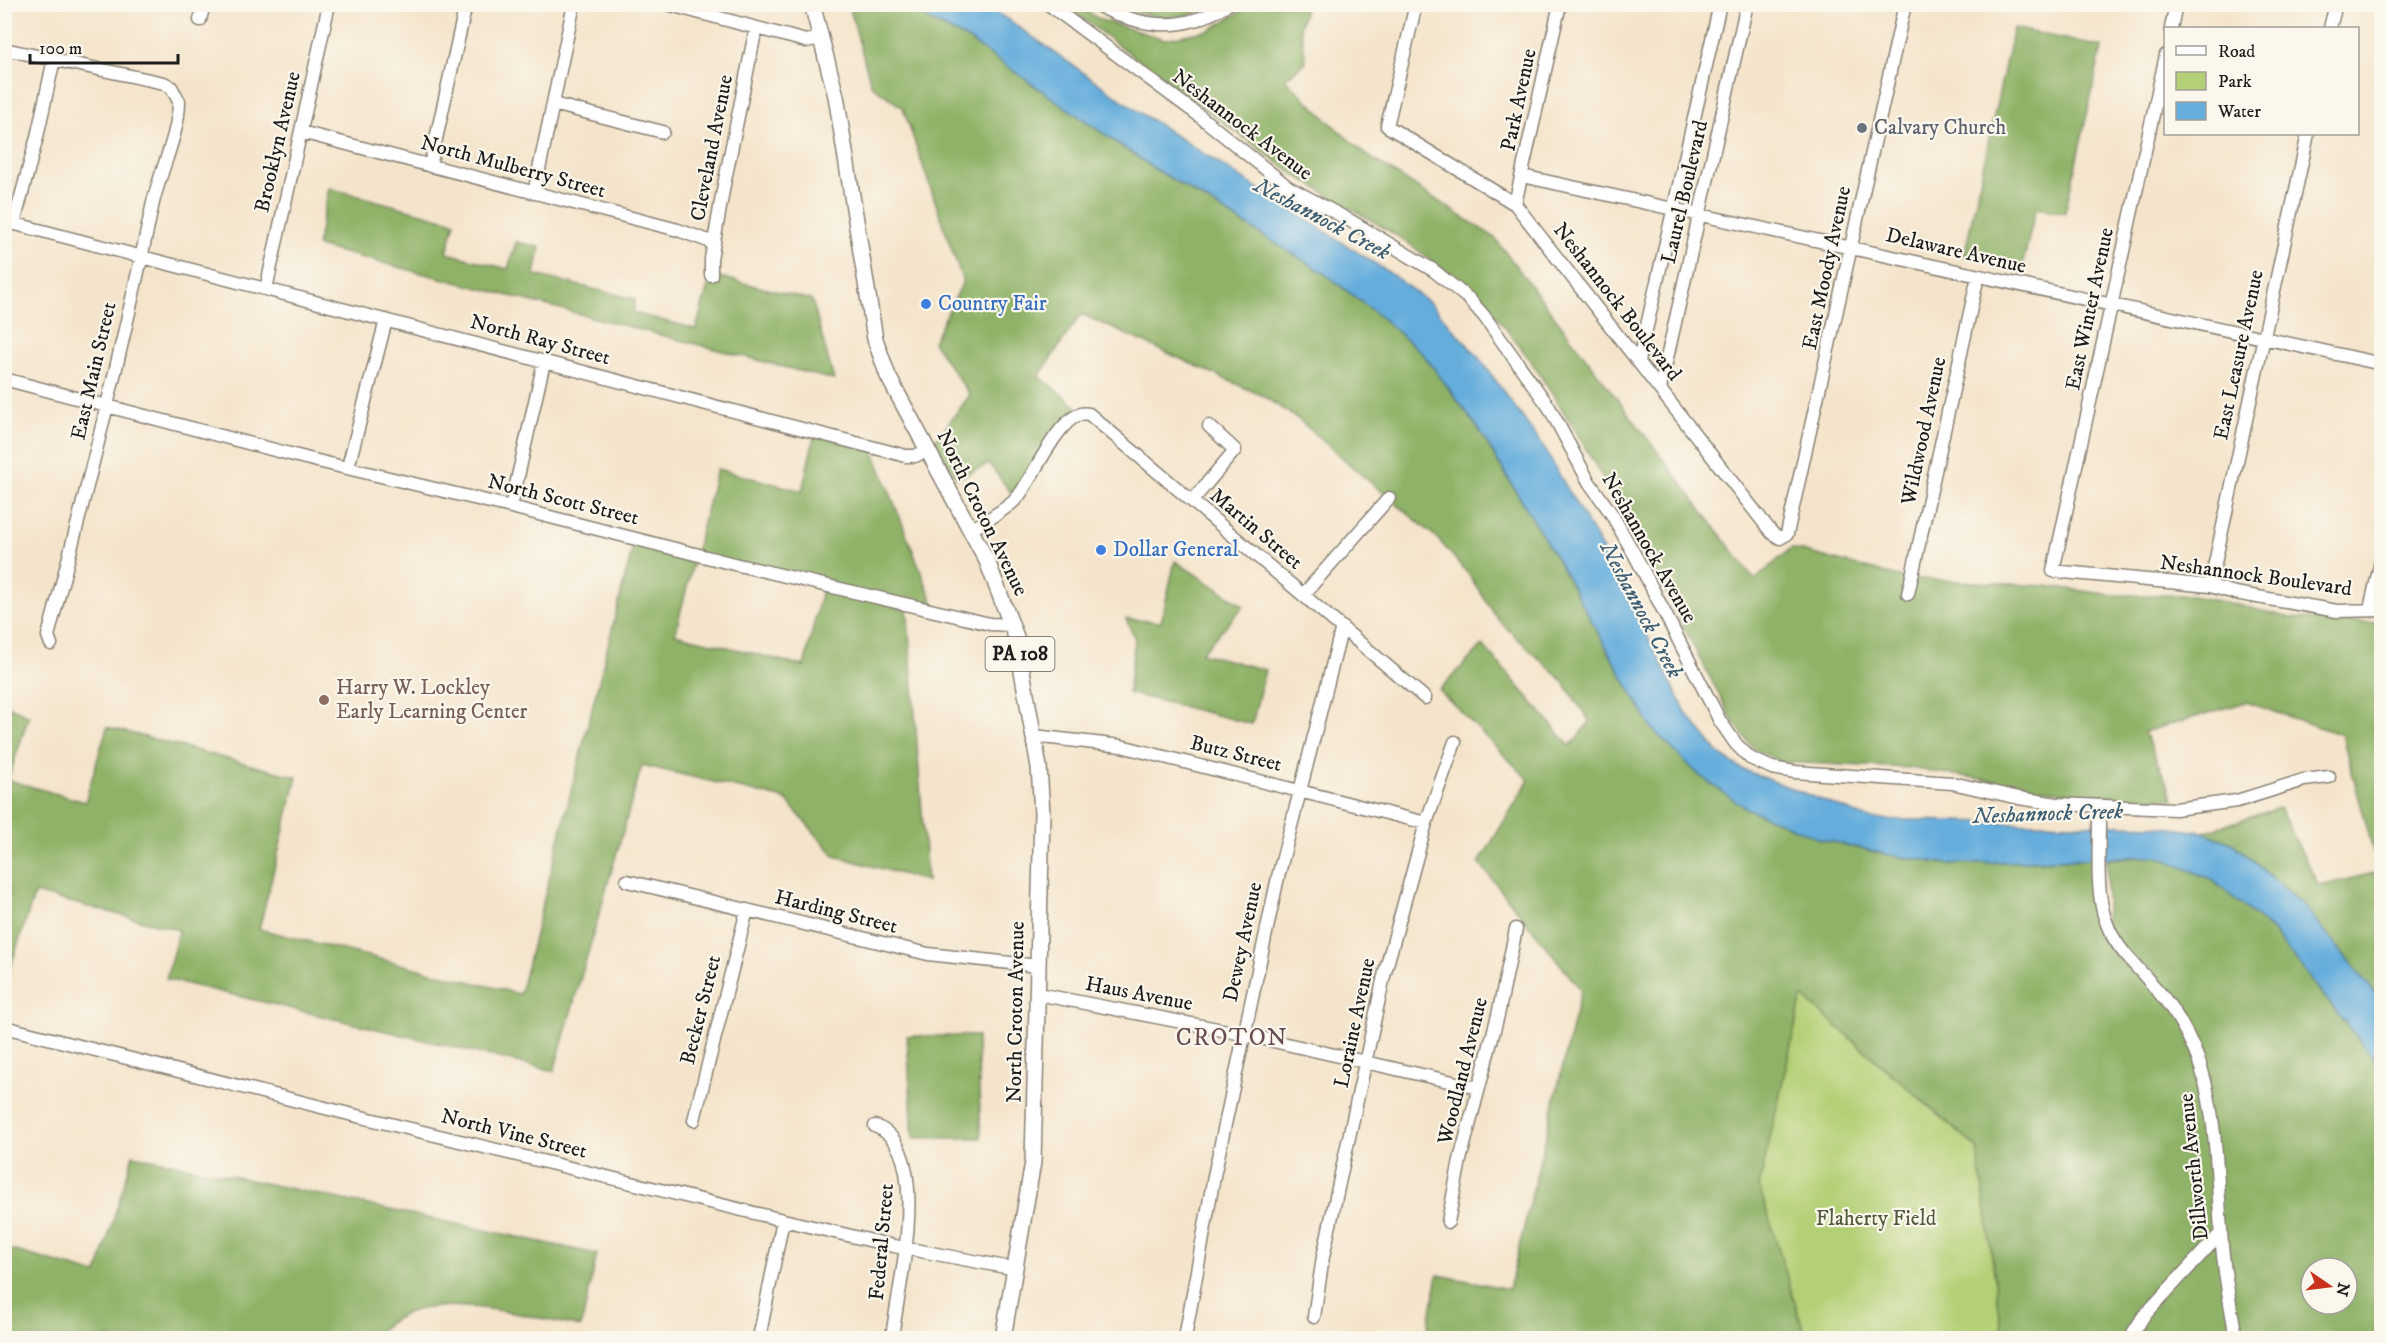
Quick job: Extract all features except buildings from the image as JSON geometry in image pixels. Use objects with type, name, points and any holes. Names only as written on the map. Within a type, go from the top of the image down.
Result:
[{"type":"main road","name":"North Croton Avenue","points":[[813,4],[836,96],[875,339],[888,376],[971,530],[1002,597],[1016,637],[1034,736],[1042,795],[1033,1162],[1003,1338]]},
{"type":"street","points":[[201,20],[204,4]]},
{"type":"street","name":"Brooklyn Avenue","points":[[266,289],[329,4]]},
{"type":"street","points":[[430,166],[466,4]]},
{"type":"street","points":[[534,193],[574,4]]},
{"type":"street","points":[[667,4],[806,41],[822,38]]},
{"type":"street","name":"Neshannock Avenue","points":[[1048,4],[1197,114],[1288,187],[1350,220],[1433,270],[1468,299],[1484,316],[1549,407],[1589,482],[1611,513],[1637,559],[1720,721],[1736,744],[1750,758],[1772,768],[1795,772],[1943,782],[2048,803],[2099,810],[2196,808],[2237,801],[2304,780],[2329,777]]},
{"type":"street","points":[[1095,4],[1135,21],[1171,25],[1207,16],[1228,4]]},
{"type":"street","name":"Neshannock Boulevard","points":[[1416,4],[1387,126],[1515,204],[1775,537],[1783,537]]},
{"type":"street","name":"Park Avenue","points":[[1515,204],[1560,4]]},
{"type":"street","name":"Laurel Boulevard","points":[[1639,361],[1720,4]]},
{"type":"street","name":"Laurel Boulevard","points":[[1660,389],[1747,4]]},
{"type":"street","name":"East Moody Avenue","points":[[1783,537],[1787,534],[1905,4]]},
{"type":"street","points":[[2171,27],[2176,4]]},
{"type":"street","points":[[2330,27],[2336,4]]},
{"type":"street","name":"Cleveland Avenue","points":[[711,275],[714,243],[756,28]]},
{"type":"street","points":[[4,49],[54,59],[37,137],[9,222]]},
{"type":"street","name":"East Main Street","points":[[51,644],[48,636],[89,480],[152,204],[171,144],[179,107],[176,94],[164,84],[54,59]]},
{"type":"street","name":"East Winter Avenue","points":[[2053,571],[2164,64]]},
{"type":"street","points":[[553,104],[663,132]]},
{"type":"street","name":"North Mulberry Street","points":[[301,132],[678,230],[714,243]]},
{"type":"street","name":"East Leasure Avenue","points":[[2210,586],[2308,135]]},
{"type":"street","name":"Delaware Avenue","points":[[1522,176],[2382,364]]},
{"type":"street","name":"North Ray Street","points":[[9,222],[906,456],[915,456],[928,450]]},
{"type":"street","name":"Wildwood Avenue","points":[[1908,594],[1978,276]]},
{"type":"street","points":[[348,467],[386,320]]},
{"type":"street","points":[[511,507],[544,362]]},
{"type":"street","name":"North Scott Street","points":[[4,379],[695,554],[918,608],[990,624],[1012,625]]},
{"type":"street","name":"Martin Street","points":[[971,530],[1016,499],[1043,455],[1061,432],[1074,417],[1084,413],[1089,414],[1425,698]]},
{"type":"street","points":[[1192,501],[1235,450],[1209,426]]},
{"type":"street","points":[[1303,595],[1389,498]]},
{"type":"street","points":[[2376,609],[2382,557]]},
{"type":"street","name":"Neshannock Boulevard","points":[[2053,571],[2210,586],[2278,602],[2337,611],[2354,612],[2376,609]]},
{"type":"street","name":"Dewey Avenue","points":[[1185,1338],[1243,1034],[1278,877],[1342,627]]},
{"type":"street","name":"Butz Street","points":[[1034,736],[1121,746],[1426,823]]},
{"type":"street","name":"Loraine Avenue","points":[[1314,1317],[1323,1257],[1384,976],[1426,823],[1455,742]]},
{"type":"street","name":"Dillworth Avenue","points":[[2099,810],[2101,901],[2107,924],[2122,952],[2166,1000],[2188,1036],[2198,1059],[2210,1108],[2221,1233],[2236,1338]]},
{"type":"street","name":"Harding Street","points":[[627,881],[928,954],[1038,966]]},
{"type":"street","name":"Becker Street","points":[[694,1120],[747,910]]},
{"type":"street","name":"Woodland Avenue","points":[[1448,1222],[1460,1160],[1498,1015],[1516,929]]},
{"type":"street","name":"Haus Avenue","points":[[1038,994],[1243,1034],[1479,1088]]},
{"type":"street","name":"North Vine Street","points":[[4,1027],[322,1108],[783,1220],[906,1248],[1016,1269]]},
{"type":"street","name":"Federal Street","points":[[875,1126],[886,1132],[894,1141],[906,1170],[908,1185],[906,1248],[892,1338]]},
{"type":"street","points":[[759,1338],[783,1220]]},
{"type":"street","points":[[2130,1338],[2143,1317],[2221,1233]]},
{"type":"green space","points":[[849,5],[911,5],[926,18],[969,40],[1149,165],[1324,273],[1377,314],[1423,353],[1478,428],[1559,563],[1652,729],[1820,839],[1889,855],[1949,864],[2093,859],[2092,903],[2095,915],[2106,924],[2107,859],[2157,856],[2211,879],[2272,930],[2381,1068],[2381,1338],[2236,1338],[2235,1334],[2219,1338],[2003,1338],[1977,1148],[1802,996],[1759,1186],[1806,1338],[1426,1338],[1438,1275],[1509,1289],[1581,990],[1479,863],[1529,780],[1439,690],[1483,645],[1570,746],[1590,722],[1563,681],[1499,621],[1469,575],[1437,538],[1298,419],[1263,396],[1081,314],[1039,376],[1084,413],[1078,414],[1016,499],[989,464],[957,478],[934,442],[970,395],[933,342],[963,282],[903,108],[871,85]]},
{"type":"green space","points":[[1064,5],[1075,5],[1101,20],[1164,39],[1210,30],[1243,10],[1247,5],[1306,5],[1300,26],[1306,62],[1285,79],[1365,154],[1494,237],[1755,580],[1791,548],[1903,578],[2047,586],[2113,595],[2185,595],[2226,602],[2291,618],[2381,623],[2381,1000],[2304,906],[2234,844],[2203,832],[2279,808],[2319,886],[2379,872],[2342,735],[2246,702],[2144,732],[2174,799],[2089,796],[1909,768],[1782,762],[1754,749],[1734,723],[1633,531],[1574,428],[1531,361],[1482,298],[1404,240],[1295,175]]},
{"type":"green space","points":[[1121,5],[1215,5],[1179,17],[1157,17]]},
{"type":"green space","points":[[2013,28],[2102,47],[2065,213],[2036,208],[2022,268],[1964,256]]},
{"type":"green space","points":[[329,188],[455,222],[447,253],[508,269],[516,242],[540,247],[535,275],[635,299],[633,313],[696,329],[711,275],[812,300],[834,380],[317,246]]},
{"type":"green space","points":[[815,433],[872,447],[937,612],[907,605],[927,881],[835,856],[785,799],[642,765],[554,1071],[166,979],[179,930],[35,893],[8,974],[4,973],[4,704],[29,716],[8,780],[85,802],[107,727],[297,777],[259,929],[520,994],[635,538],[695,554],[717,469],[802,491]],"holes":[[[695,555],[823,585],[804,666],[675,634]]]},
{"type":"green space","points":[[1175,561],[1244,606],[1201,653],[1265,670],[1252,724],[1128,693],[1135,639],[1126,619],[1161,622]]},
{"type":"green space","name":"Flaherty Field","points":[[1802,996],[1977,1148],[2130,1338],[1724,1338]]},
{"type":"green space","points":[[907,1036],[977,1036],[981,1138],[913,1138]]},
{"type":"green space","points":[[133,1155],[597,1254],[581,1327],[493,1309],[447,1306],[407,1313],[368,1338],[5,1338],[5,1248],[97,1274]]},
{"type":"water","points":[[911,5],[987,5],[1145,116],[1390,273],[1431,304],[1480,359],[1541,443],[1612,566],[1687,714],[1720,755],[1742,769],[1870,819],[2157,826],[2203,832],[2234,844],[2304,906],[2381,1000],[2381,1068],[2272,930],[2211,879],[2157,856],[1949,864],[1889,855],[1820,839],[1746,808],[1700,776],[1652,729],[1559,563],[1478,428],[1423,354],[1377,314],[1324,273],[1149,165],[969,40],[926,18]]},
{"type":"place","name":"Calvary Church","points":[[1862,128]]},
{"type":"place","name":"Country Fair","points":[[926,304]]},
{"type":"place","name":"Dollar General","points":[[1101,550]]},
{"type":"place","name":"Harry W. Lockley Early Learning Center","points":[[324,700]]},
{"type":"district","name":"CROTON","points":[[1232,1038]]},
{"type":"water label","name":"Neshannock Creek","points":[[1322,219]]},
{"type":"water label","name":"Neshannock Creek","points":[[1641,610]]},
{"type":"water label","name":"Neshannock Creek","points":[[2048,814]]}]
